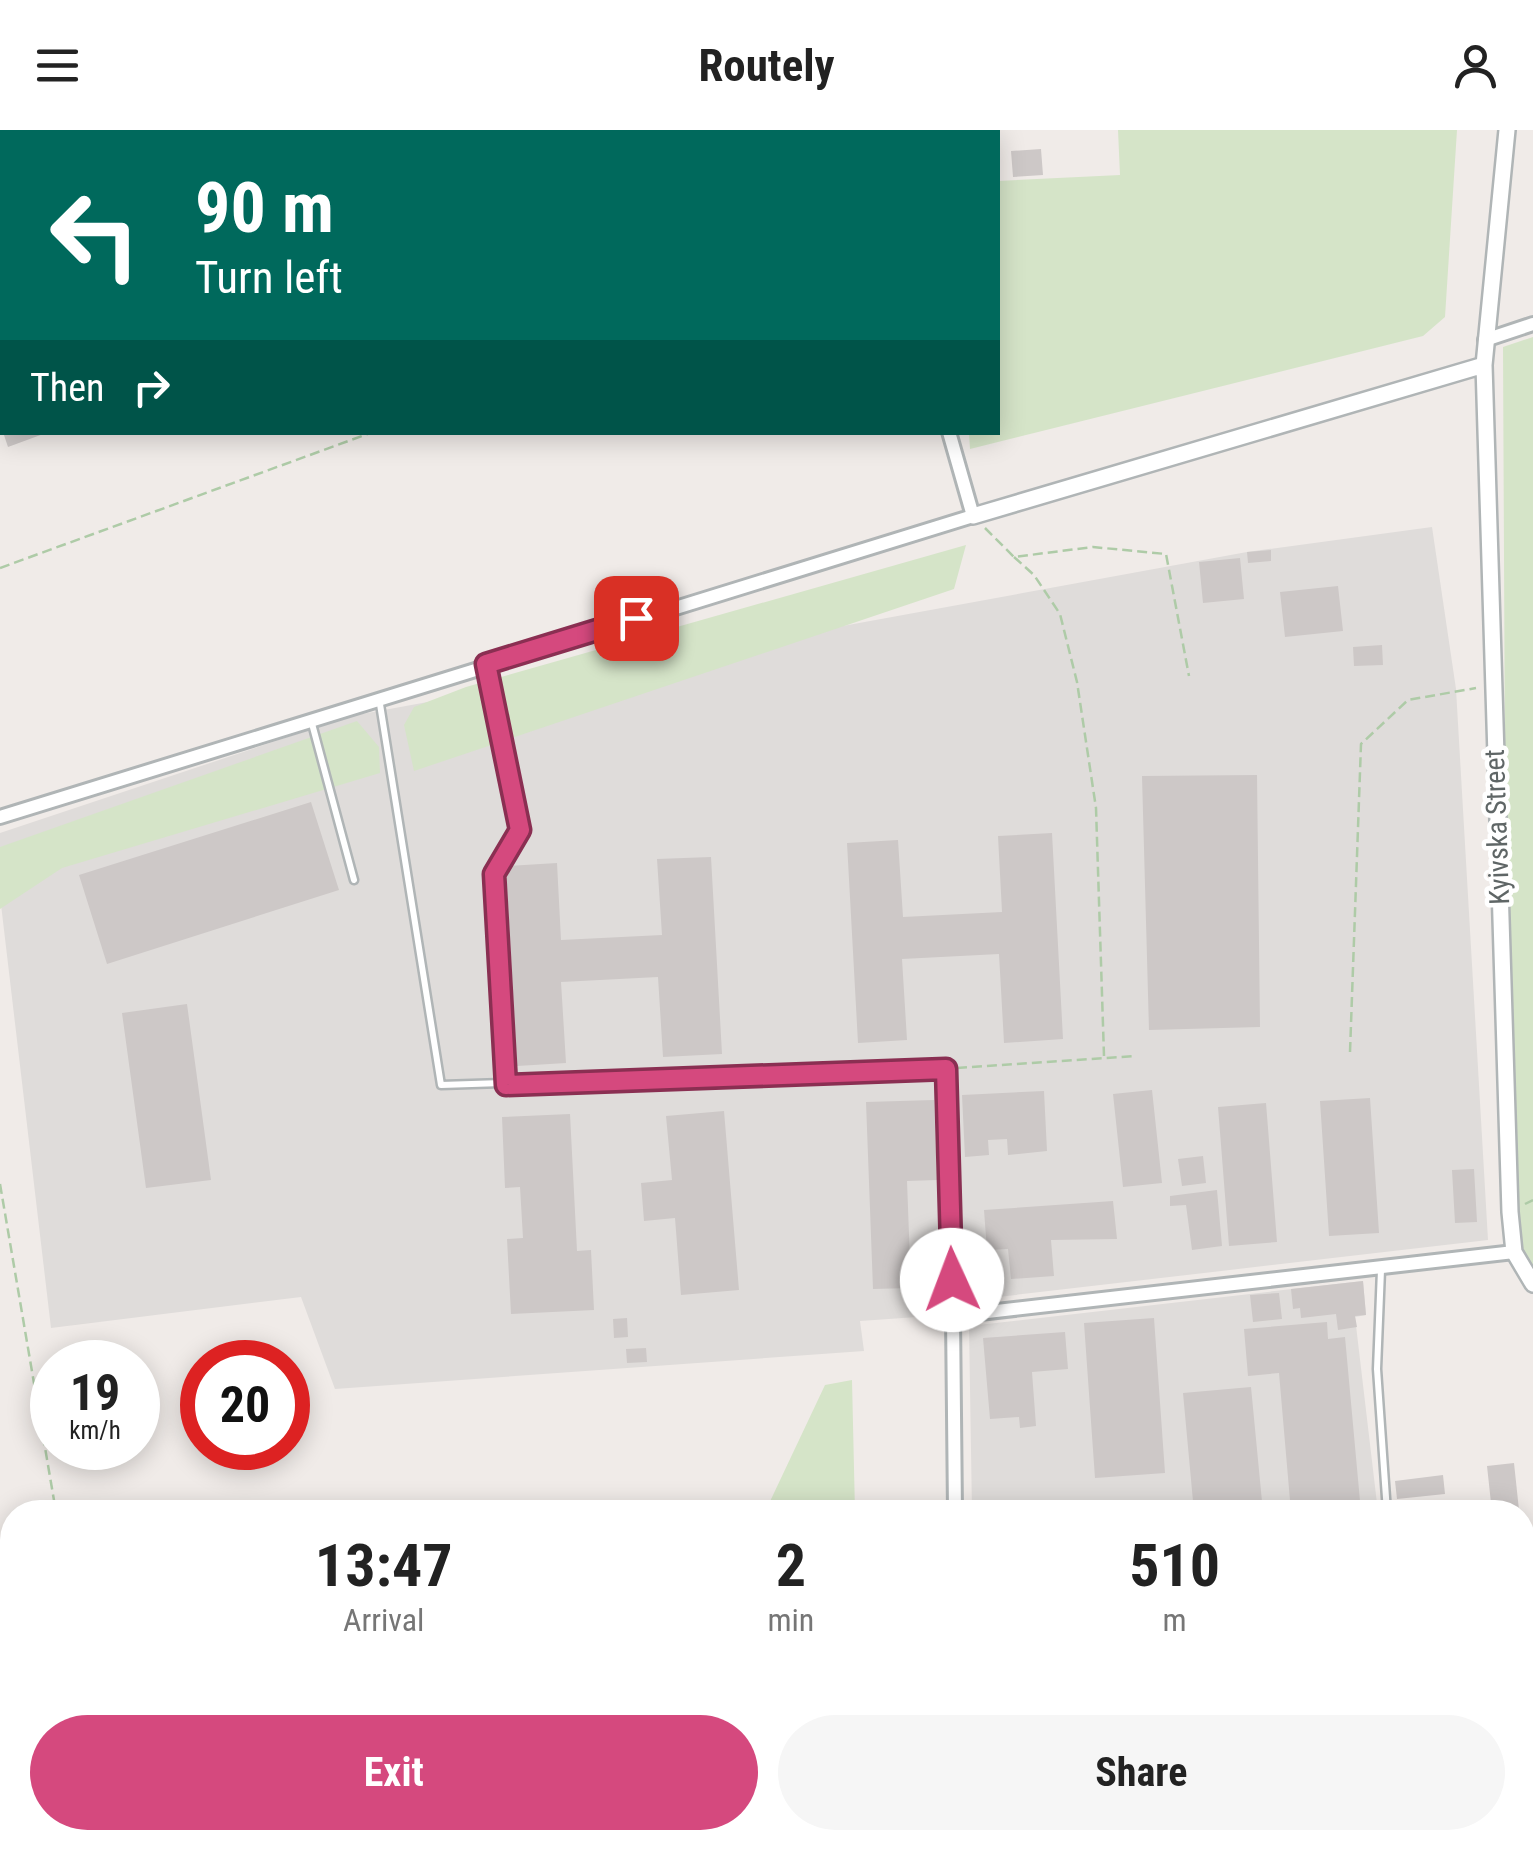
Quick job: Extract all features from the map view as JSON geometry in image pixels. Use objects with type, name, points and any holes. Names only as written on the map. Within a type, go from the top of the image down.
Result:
[{"type":"street","name":"Kyivska Street","points":[[1507,130],[1484,365],[1514,1252],[1533,1284]]},
{"type":"street","points":[[1485,340],[1533,324]]},
{"type":"street","points":[[0,817],[486,664],[1484,365]]},
{"type":"street","points":[[951,435],[973,516]]},
{"type":"street","points":[[955,1500],[953,1316],[1514,1252]]},
{"type":"lane","points":[[486,664],[520,830],[494,874],[506,1085]]},
{"type":"lane","points":[[379,697],[441,1085],[946,1069],[953,1316]]},
{"type":"lane","points":[[311,718],[354,880]]},
{"type":"lane","points":[[1380,1270],[1376,1369],[1386,1500]]},
{"type":"path","points":[[0,568],[364,435]]},
{"type":"path","points":[[973,516],[1034,575],[1060,614],[1077,682],[1096,808],[1104,1056]]},
{"type":"path","points":[[1014,557],[1093,546],[1166,554],[1189,676]]},
{"type":"path","points":[[1350,1052],[1361,744],[1408,700],[1456,688],[1493,687]]},
{"type":"path","points":[[946,1069],[1135,1056]]},
{"type":"path","points":[[0,1184],[54,1500]]},
{"type":"shaded area","points":[[1432,527],[1456,689],[1488,1240],[946,1303],[946,1315],[860,1321],[864,1351],[335,1389],[301,1297],[51,1328],[0,896],[0,833],[351,716],[1247,552]]},
{"type":"shaded area","points":[[1363,1281],[1366,1315],[1355,1317],[1377,1500],[972,1500],[969,1326]]},
{"type":"green space","points":[[1118,130],[1457,130],[1445,317],[1423,336],[970,449],[969,435],[1000,435],[1000,181],[1120,175]]},
{"type":"green space","points":[[1533,337],[1533,1284],[1514,1252],[1507,1183],[1503,347]]},
{"type":"green space","points":[[966,545],[954,589],[414,771],[404,725],[414,707],[466,687]]},
{"type":"green space","points":[[357,721],[379,747],[380,773],[62,868],[0,909],[0,847]]},
{"type":"green space","points":[[852,1380],[855,1500],[771,1500],[825,1385]]},
{"type":"building","points":[[1041,149],[1043,175],[1013,177],[1011,151]]},
{"type":"building","points":[[4,435],[41,435],[8,447]]},
{"type":"building","points":[[1271,550],[1271,561],[1248,563],[1247,552]]},
{"type":"building","points":[[1240,558],[1244,599],[1203,603],[1199,562]]},
{"type":"building","points":[[1338,586],[1343,631],[1285,637],[1280,592]]},
{"type":"building","points":[[1382,645],[1383,665],[1354,666],[1353,647]]},
{"type":"building","points":[[1257,775],[1260,1027],[1149,1030],[1142,776]]},
{"type":"building","points":[[311,802],[339,890],[107,964],[79,875]]},
{"type":"building","points":[[1052,833],[1063,1039],[1004,1043],[999,954],[902,959],[907,1040],[858,1043],[847,843],[898,840],[903,917],[1002,912],[998,836]]},
{"type":"building","points":[[711,857],[722,1054],[663,1057],[658,977],[561,982],[566,1063],[517,1066],[506,866],[557,863],[561,940],[662,935],[657,859]]},
{"type":"building","points":[[187,1004],[211,1180],[146,1188],[122,1013]]},
{"type":"building","points":[[1152,1090],[1162,1183],[1123,1187],[1113,1094]]},
{"type":"building","points":[[1044,1091],[1047,1151],[1008,1155],[1007,1139],[988,1140],[989,1155],[965,1157],[962,1095]]},
{"type":"building","points":[[1370,1098],[1379,1233],[1329,1236],[1320,1101]]},
{"type":"building","points":[[934,1100],[937,1180],[907,1181],[911,1288],[873,1289],[866,1102]]},
{"type":"building","points":[[1266,1103],[1277,1242],[1229,1246],[1218,1107]]},
{"type":"building","points":[[724,1111],[739,1290],[681,1295],[675,1218],[644,1221],[641,1183],[672,1180],[666,1116]]},
{"type":"building","points":[[570,1114],[577,1251],[591,1250],[594,1310],[511,1314],[507,1239],[523,1238],[520,1187],[505,1188],[502,1117]]},
{"type":"building","points":[[1203,1156],[1206,1183],[1182,1186],[1178,1159]]},
{"type":"building","points":[[1474,1169],[1477,1222],[1455,1223],[1452,1170]]},
{"type":"building","points":[[1217,1190],[1222,1246],[1192,1250],[1186,1205],[1170,1206],[1170,1196]]},
{"type":"building","points":[[1113,1201],[1117,1239],[1051,1240],[1054,1276],[1011,1279],[1008,1249],[987,1250],[984,1210]]},
{"type":"building","points":[[1000,1264],[1001,1285],[971,1286],[970,1265]]},
{"type":"building","points":[[1363,1281],[1366,1315],[1355,1316],[1357,1327],[1338,1330],[1336,1314],[1301,1318],[1300,1308],[1293,1309],[1291,1289]]},
{"type":"building","points":[[1279,1293],[1282,1319],[1253,1322],[1250,1295]]},
{"type":"building","points":[[627,1318],[628,1337],[614,1338],[613,1319]]},
{"type":"building","points":[[1154,1318],[1165,1473],[1095,1478],[1084,1323]]},
{"type":"building","points":[[1327,1322],[1328,1339],[1345,1337],[1360,1500],[1290,1500],[1279,1373],[1248,1376],[1244,1329]]},
{"type":"building","points":[[1065,1332],[1068,1369],[1032,1372],[1036,1426],[1020,1428],[1019,1417],[990,1419],[983,1338]]},
{"type":"building","points":[[646,1348],[647,1362],[627,1363],[626,1349]]},
{"type":"building","points":[[1251,1387],[1262,1500],[1193,1500],[1183,1393]]},
{"type":"building","points":[[1514,1463],[1518,1500],[1491,1500],[1487,1466]]},
{"type":"building","points":[[1443,1475],[1445,1494],[1397,1499],[1395,1481]]},
{"type":"route","points":[[636,618],[486,664],[520,830],[494,874],[506,1085],[946,1069],[952,1280]]}]
